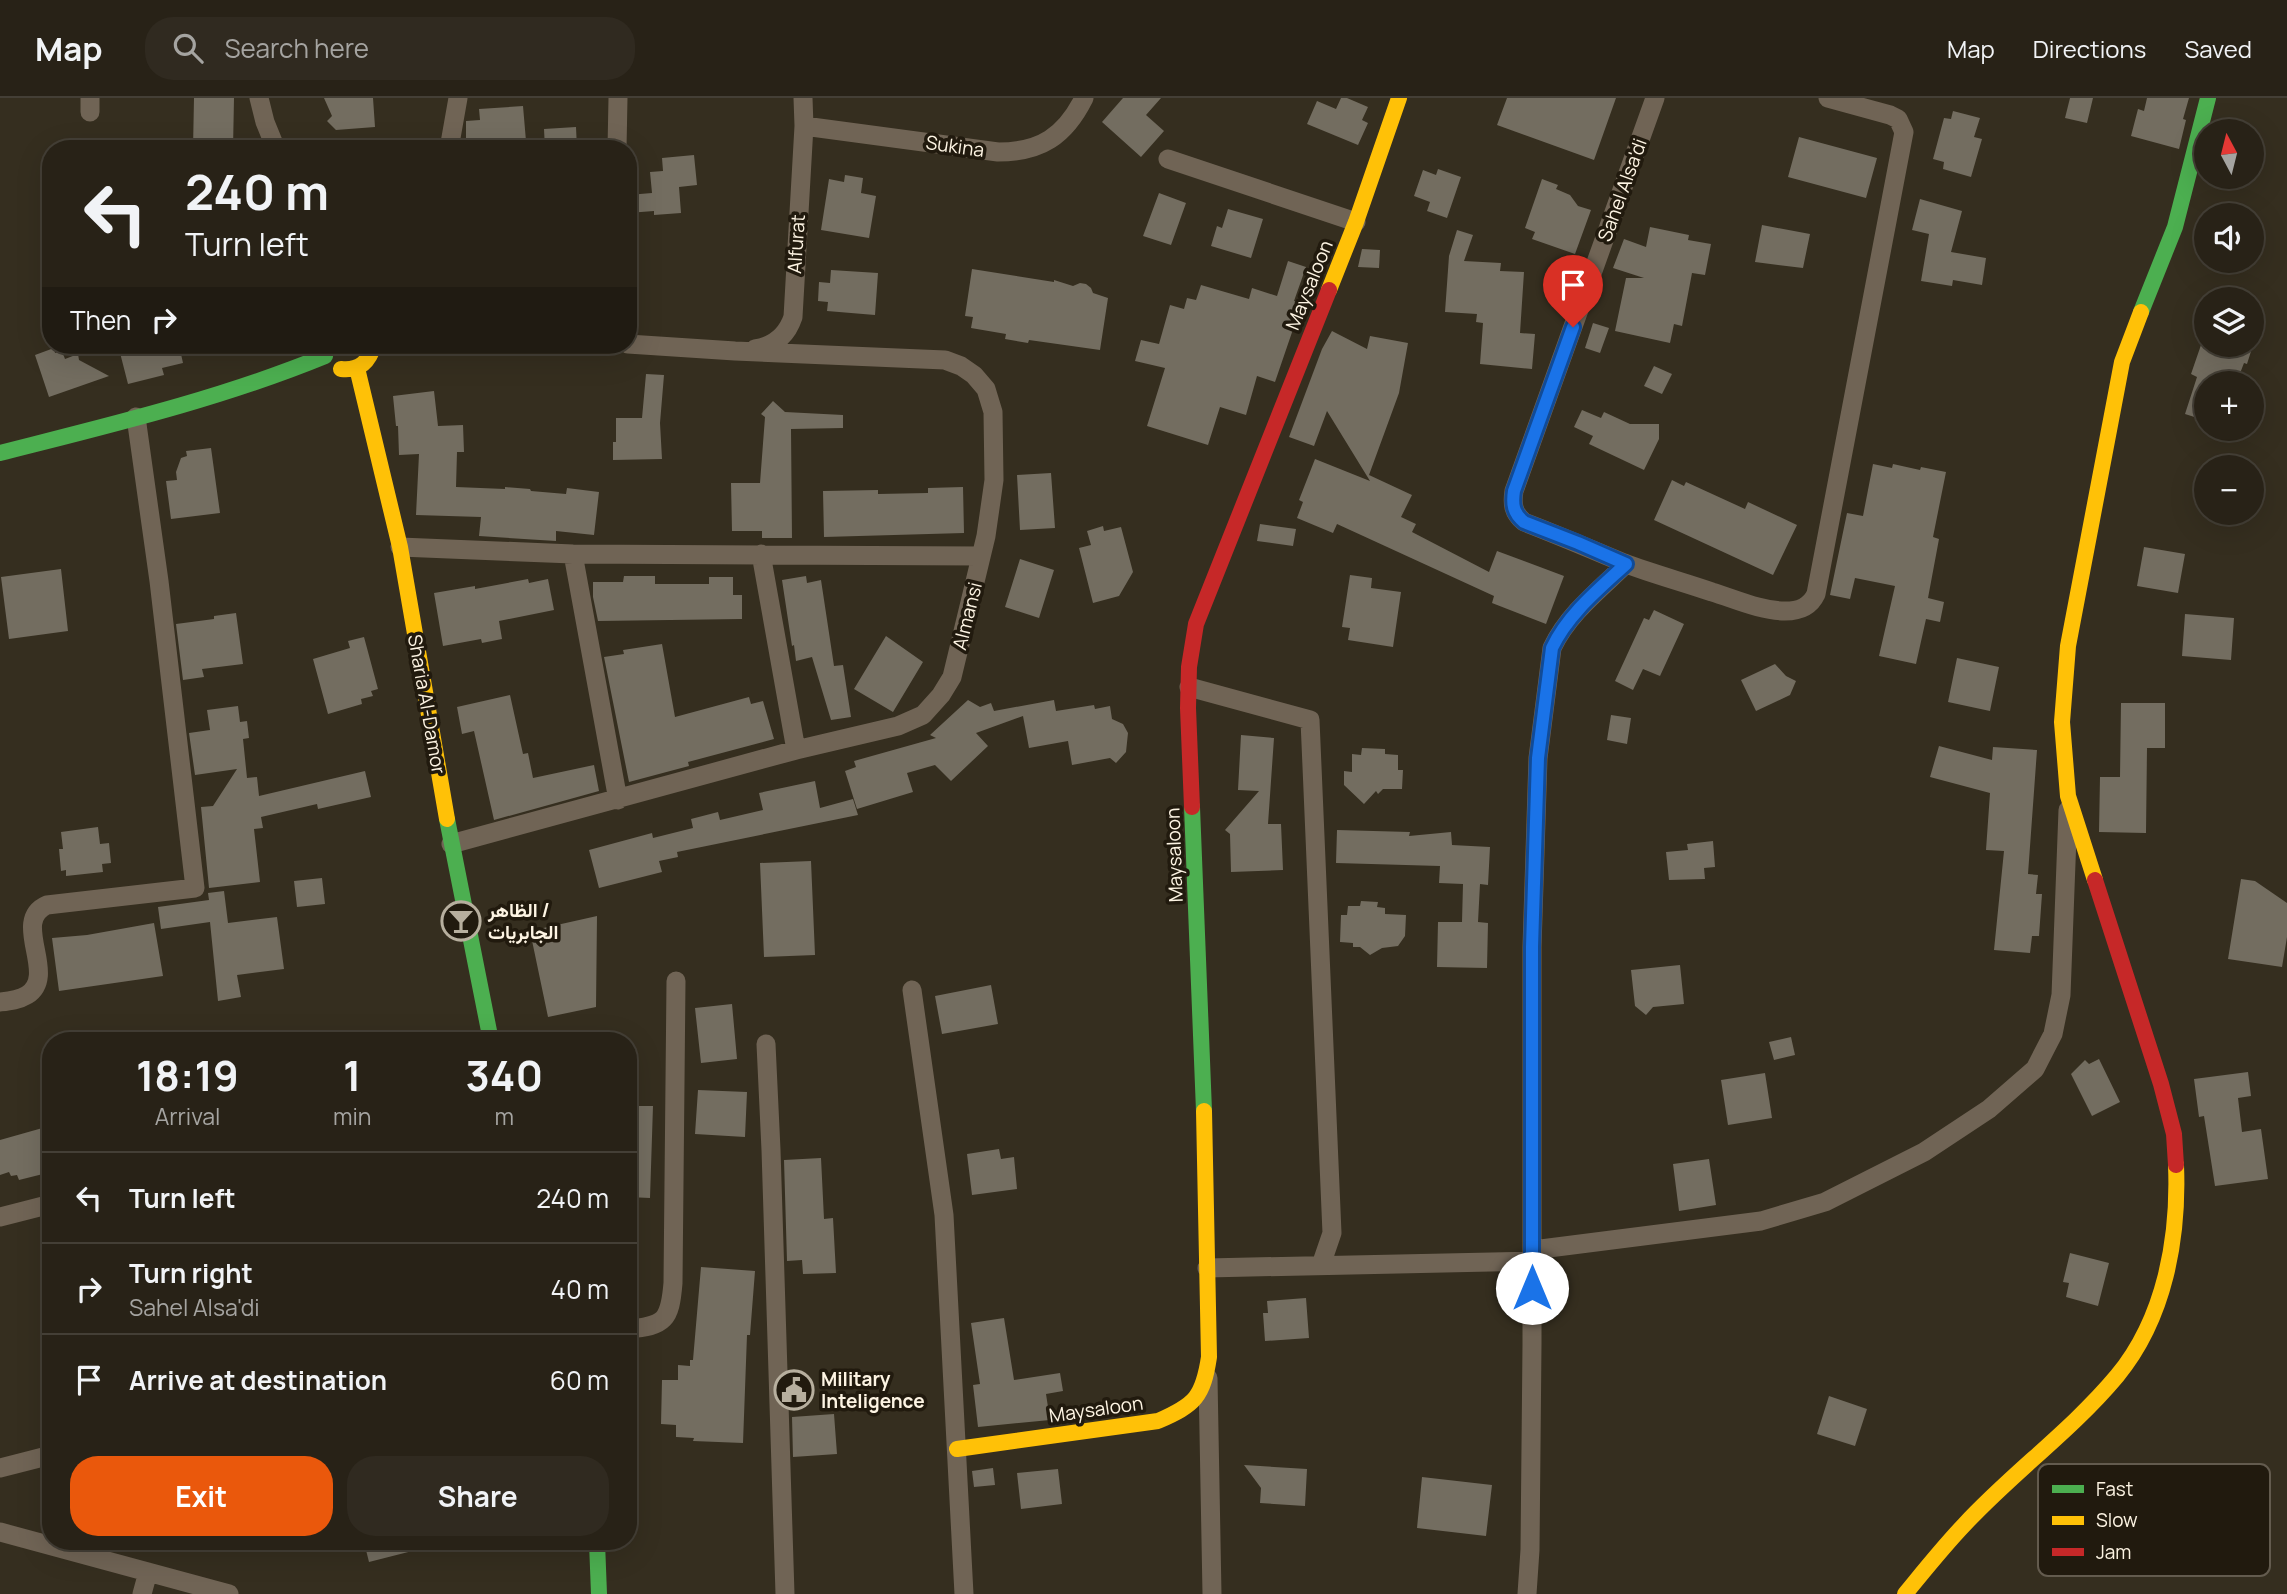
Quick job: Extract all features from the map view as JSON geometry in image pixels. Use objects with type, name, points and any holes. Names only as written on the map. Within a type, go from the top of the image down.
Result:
[{"type":"street","points":[[259,98],[272,140]]},
{"type":"street","points":[[451,140],[458,98]]},
{"type":"street","points":[[617,140],[618,98]]},
{"type":"street","name":"Alfurat","points":[[735,351],[771,344],[787,330],[793,317],[804,126],[803,98]]},
{"type":"street","name":"Sukina","points":[[804,126],[995,152],[1013,152],[1054,138],[1074,117],[1084,98]]},
{"type":"street","name":"Maysaloon","points":[[957,1449],[1158,1421],[1178,1412],[1194,1400],[1205,1384],[1209,1357],[1203,1082],[1189,667],[1196,624],[1356,222],[1399,98]]},
{"type":"street","name":"Sahel Alsa'di","points":[[1655,98],[1519,479],[1513,508],[1524,522],[1626,564],[1769,609],[1785,611],[1797,610],[1812,602],[1816,594],[1904,132],[1898,119],[1890,115],[1828,98]]},
{"type":"street","points":[[1207,1268],[1533,1255],[1761,1221],[1825,1202],[1924,1152],[1989,1109],[2035,1069],[2053,1034],[2060,995],[2068,796],[2062,722],[2068,646],[2122,362],[2175,227],[2208,98]]},
{"type":"street","points":[[1168,159],[1356,222]]},
{"type":"street","name":"Almansi","points":[[451,844],[796,750],[898,726],[922,715],[941,695],[952,677],[981,556],[995,480],[993,412],[986,389],[974,374],[944,360],[637,345]]},
{"type":"street","points":[[0,453],[277,377],[319,354]]},
{"type":"street","points":[[326,354],[338,368],[346,370],[357,368],[369,360],[371,354]]},
{"type":"street","name":"Sharia Al-Damor","points":[[357,368],[400,547],[451,844],[489,1032]]},
{"type":"street","points":[[0,1002],[29,994],[36,986],[39,973],[33,926],[38,909],[47,905],[195,888],[159,581],[136,417]]},
{"type":"street","points":[[400,547],[573,554],[981,556]]},
{"type":"street","points":[[573,554],[618,800]]},
{"type":"street","points":[[761,554],[796,750]]},
{"type":"street","points":[[1527,1594],[1530,1550],[1533,1255],[1532,947],[1538,758],[1552,648],[1569,620],[1626,564]]},
{"type":"street","points":[[1189,687],[1310,720],[1332,1233],[1321,1265]]},
{"type":"street","points":[[1905,1594],[1964,1524],[2075,1420],[2118,1375],[2144,1335],[2163,1287],[2174,1242],[2177,1192],[2174,1134],[2153,1058],[2068,796]]},
{"type":"street","points":[[637,1327],[657,1324],[666,1316],[672,1302],[676,981]]},
{"type":"street","points":[[912,990],[944,1215],[964,1594]]},
{"type":"street","points":[[766,1044],[785,1594]]},
{"type":"street","points":[[0,1217],[42,1206]]},
{"type":"street","points":[[1208,1374],[1212,1594]]},
{"type":"street","points":[[0,1468],[42,1457]]},
{"type":"street","points":[[0,1532],[42,1543]]},
{"type":"street","points":[[67,1550],[229,1594]]},
{"type":"street","points":[[597,1550],[600,1594]]},
{"type":"street","points":[[142,1594],[149,1572]]},
{"type":"building","points":[[194,98],[234,98],[233,140],[193,140]]},
{"type":"building","points":[[324,98],[373,98],[375,127],[336,130],[327,121],[332,116]]},
{"type":"building","points":[[1123,98],[1161,98],[1146,115],[1164,131],[1141,157],[1102,122]]},
{"type":"building","points":[[1341,98],[1368,107],[1362,120],[1368,123],[1358,145],[1307,124],[1317,101],[1336,109]]},
{"type":"building","points":[[1507,98],[1616,98],[1594,160],[1497,125]]},
{"type":"building","points":[[2070,98],[2093,98],[2087,123],[2065,118]]},
{"type":"building","points":[[2147,98],[2189,98],[2179,149],[2131,136],[2138,109],[2144,111]]},
{"type":"building","points":[[523,106],[526,140],[466,140],[466,121],[480,120],[479,109]]},
{"type":"building","points":[[1953,111],[1980,118],[1974,137],[1982,139],[1971,177],[1943,169],[1944,162],[1933,159],[1944,118],[1951,119]]},
{"type":"building","points":[[576,127],[577,140],[545,140],[544,129]]},
{"type":"building","points":[[1799,137],[1877,158],[1866,198],[1788,177]]},
{"type":"building","points":[[694,155],[697,185],[679,187],[681,213],[654,215],[654,211],[637,212],[637,194],[652,193],[650,172],[663,171],[662,158]]},
{"type":"building","points":[[1438,169],[1461,177],[1447,218],[1427,211],[1430,202],[1414,196],[1423,170],[1436,175]]},
{"type":"building","points":[[845,175],[863,178],[861,193],[876,196],[869,238],[821,230],[829,179],[844,182]]},
{"type":"building","points":[[1542,179],[1558,185],[1556,189],[1570,195],[1578,206],[1591,210],[1575,254],[1532,239],[1535,232],[1525,228]]},
{"type":"building","points":[[1159,193],[1186,203],[1171,245],[1143,236]]},
{"type":"building","points":[[1920,199],[1962,211],[1951,252],[1986,258],[1982,285],[1953,280],[1952,286],[1921,281],[1929,234],[1912,230]]},
{"type":"building","points":[[1228,209],[1263,219],[1251,258],[1211,246],[1217,226],[1222,228]]},
{"type":"building","points":[[1762,225],[1810,234],[1803,268],[1755,262]]},
{"type":"building","points":[[1650,227],[1689,235],[1688,240],[1711,244],[1705,275],[1692,273],[1682,326],[1674,324],[1670,343],[1615,331],[1626,278],[1644,278],[1613,268],[1624,239],[1646,247]]},
{"type":"building","points":[[1457,230],[1473,235],[1464,261],[1501,263],[1500,271],[1524,272],[1520,333],[1535,334],[1532,369],[1480,364],[1483,323],[1476,322],[1477,314],[1445,312],[1449,256]]},
{"type":"building","points":[[1362,249],[1380,250],[1379,268],[1358,267]]},
{"type":"building","points":[[1288,261],[1306,267],[1294,301],[1302,303],[1275,382],[1257,376],[1246,415],[1220,407],[1208,445],[1147,426],[1165,368],[1135,361],[1141,340],[1159,344],[1170,305],[1184,309],[1187,298],[1196,300],[1201,285],[1249,299],[1252,288],[1277,296]]},
{"type":"building","points":[[972,269],[1054,280],[1073,286],[1086,284],[1093,293],[1108,298],[1100,350],[1029,340],[1028,343],[1005,339],[1006,334],[971,328],[973,317],[965,316]]},
{"type":"building","points":[[831,270],[878,273],[875,315],[827,311],[828,302],[818,301],[819,282],[830,283]]},
{"type":"building","points":[[1593,323],[1609,328],[1600,353],[1585,348]]},
{"type":"building","points":[[1332,331],[1367,349],[1370,336],[1408,343],[1399,393],[1369,475],[1412,495],[1401,517],[1416,524],[1412,532],[1489,572],[1497,551],[1564,576],[1546,624],[1492,603],[1494,596],[1337,524],[1333,533],[1297,518],[1303,502],[1299,500],[1315,459],[1370,481],[1327,411],[1314,446],[1289,437],[1322,349]]},
{"type":"building","points":[[42,352],[63,354],[65,359],[78,354],[79,360],[109,376],[49,397],[35,355]]},
{"type":"building","points":[[120,354],[181,354],[183,363],[162,368],[164,375],[128,384]]},
{"type":"building","points":[[2197,357],[2249,357],[2241,371],[2194,371],[2194,376],[2191,374]]},
{"type":"building","points":[[1654,366],[1672,374],[1662,394],[1644,386]]},
{"type":"building","points":[[646,374],[664,375],[660,423],[662,459],[613,460],[616,418],[642,418]]},
{"type":"building","points":[[2194,386],[2194,417],[2185,414]]},
{"type":"building","points":[[434,391],[438,426],[463,425],[464,452],[457,452],[456,487],[505,487],[566,494],[567,488],[599,492],[594,535],[556,531],[556,541],[479,536],[481,517],[416,515],[419,454],[399,455],[393,396]]},
{"type":"building","points":[[773,401],[785,412],[843,415],[843,428],[791,429],[792,538],[762,538],[762,531],[732,531],[731,483],[760,483],[765,417],[761,414]]},
{"type":"building","points":[[1582,410],[1601,418],[1604,412],[1630,424],[1659,424],[1659,439],[1644,470],[1589,444],[1593,436],[1574,427]]},
{"type":"building","points":[[211,448],[220,513],[171,519],[166,481],[177,480],[176,472],[181,458],[187,456],[186,451]]},
{"type":"building","points":[[1873,464],[1892,468],[1893,464],[1920,470],[1921,467],[1946,472],[1933,537],[1939,539],[1928,598],[1944,602],[1940,622],[1926,619],[1916,664],[1879,656],[1895,586],[1855,578],[1850,599],[1830,595],[1847,513],[1863,516]]},
{"type":"building","points":[[1051,473],[1055,528],[1020,530],[1017,475]]},
{"type":"building","points":[[1672,480],[1684,486],[1686,482],[1745,509],[1748,502],[1797,525],[1773,575],[1654,520]]},
{"type":"building","points":[[963,487],[964,533],[824,537],[823,491],[928,493],[928,488]]},
{"type":"building","points":[[1260,524],[1296,529],[1293,546],[1257,541]]},
{"type":"building","points":[[1103,526],[1104,531],[1121,527],[1133,572],[1119,596],[1093,603],[1079,548],[1091,545],[1087,531]]},
{"type":"building","points":[[2144,547],[2185,554],[2178,593],[2137,586]]},
{"type":"building","points":[[1020,559],[1054,570],[1039,618],[1005,607]]},
{"type":"building","points":[[61,569],[68,631],[9,639],[1,577]]},
{"type":"building","points":[[1350,575],[1372,578],[1371,588],[1401,592],[1393,647],[1348,640],[1350,628],[1342,627]]},
{"type":"building","points":[[624,576],[655,576],[655,584],[709,584],[709,577],[733,577],[733,595],[742,595],[742,619],[598,621],[593,582],[623,582]]},
{"type":"building","points":[[806,576],[807,583],[821,580],[834,666],[843,665],[851,717],[831,720],[812,657],[796,661],[782,580]]},
{"type":"building","points":[[528,579],[529,583],[548,579],[554,610],[499,621],[502,639],[482,643],[481,639],[443,646],[434,593]]},
{"type":"building","points":[[1654,610],[1684,624],[1660,676],[1643,669],[1633,690],[1615,681],[1644,618],[1649,620]]},
{"type":"building","points":[[236,613],[243,664],[202,669],[204,677],[183,680],[176,624]]},
{"type":"building","points":[[2185,614],[2234,618],[2231,660],[2182,656]]},
{"type":"building","points":[[886,636],[923,662],[893,712],[854,689]]},
{"type":"building","points":[[364,637],[378,689],[371,691],[373,696],[361,699],[362,704],[328,714],[313,659],[350,648],[348,641]]},
{"type":"building","points":[[662,644],[675,717],[749,697],[751,704],[763,701],[774,739],[688,762],[689,766],[629,782],[604,657],[624,654],[623,650]]},
{"type":"building","points":[[1957,658],[1999,667],[1990,711],[1948,702]]},
{"type":"building","points":[[1775,664],[1786,676],[1796,681],[1790,695],[1756,711],[1741,680]]},
{"type":"building","points":[[510,695],[523,754],[528,753],[533,778],[594,765],[599,791],[494,820],[474,731],[462,734],[457,707]]},
{"type":"building","points":[[968,700],[980,707],[991,703],[994,711],[1054,700],[1056,711],[1094,705],[1095,709],[1110,706],[1112,719],[1123,724],[1128,733],[1126,752],[1116,763],[1110,758],[1072,765],[1068,741],[1029,748],[1023,716],[976,733],[988,746],[951,781],[935,765],[907,773],[913,792],[857,809],[845,771],[856,767],[854,761],[936,738],[930,735]]},
{"type":"building","points":[[2121,703],[2165,703],[2165,748],[2147,748],[2146,833],[2099,832],[2100,777],[2120,777]]},
{"type":"building","points":[[238,706],[240,722],[247,721],[249,738],[243,739],[247,778],[257,777],[259,796],[365,771],[371,797],[318,809],[317,804],[261,817],[263,828],[254,829],[260,882],[209,888],[201,807],[213,806],[237,769],[195,775],[189,733],[210,730],[207,710]]},
{"type":"building","points":[[1611,715],[1631,718],[1627,744],[1607,740]]},
{"type":"building","points":[[1241,735],[1274,738],[1268,824],[1281,824],[1283,870],[1231,872],[1230,834],[1225,830],[1259,791],[1238,790]]},
{"type":"building","points":[[1939,746],[1992,760],[1993,747],[2037,750],[2028,874],[2038,875],[2036,894],[2042,894],[2039,936],[2032,936],[2030,953],[1994,950],[2004,851],[1986,850],[1990,793],[1930,777]]},
{"type":"building","points":[[1362,748],[1385,749],[1385,754],[1398,755],[1398,770],[1403,770],[1402,789],[1383,789],[1378,794],[1376,791],[1364,804],[1344,785],[1344,771],[1352,772],[1352,754],[1361,755]]},
{"type":"building","points":[[815,781],[820,808],[853,799],[858,815],[677,852],[678,857],[659,861],[662,872],[599,888],[589,850],[652,833],[653,838],[693,828],[691,819],[718,812],[720,820],[763,810],[759,793]]},
{"type":"building","points":[[98,827],[100,844],[109,843],[111,863],[102,864],[103,872],[66,876],[66,870],[61,871],[61,832]]},
{"type":"building","points":[[1337,830],[1410,832],[1409,836],[1451,832],[1452,845],[1490,847],[1488,885],[1480,884],[1478,922],[1488,923],[1487,968],[1437,967],[1438,922],[1462,922],[1463,884],[1439,883],[1440,866],[1336,863]]},
{"type":"building","points":[[1713,841],[1715,867],[1704,868],[1705,879],[1669,880],[1666,852],[1688,850],[1687,844]]},
{"type":"building","points":[[811,861],[815,955],[764,957],[760,863]]},
{"type":"building","points":[[322,878],[325,904],[297,907],[294,881]]},
{"type":"building","points":[[2241,879],[2255,881],[2287,903],[2287,937],[2282,967],[2228,959]]},
{"type":"building","points":[[224,891],[228,923],[277,917],[284,969],[237,975],[241,997],[218,1001],[210,922],[161,929],[158,907],[209,900],[208,893]]},
{"type":"building","points":[[1361,901],[1378,902],[1377,907],[1385,908],[1385,914],[1406,915],[1405,936],[1398,946],[1382,948],[1370,955],[1360,947],[1353,947],[1353,943],[1340,942],[1341,915],[1347,915],[1348,906],[1360,906]]},
{"type":"building","points":[[597,916],[596,1007],[548,1017],[530,931]]},
{"type":"building","points":[[154,923],[163,976],[59,991],[52,938],[87,935]]},
{"type":"building","points":[[1680,965],[1684,1004],[1653,1007],[1646,1015],[1635,1006],[1631,970]]},
{"type":"building","points":[[991,985],[998,1024],[942,1034],[935,996]]},
{"type":"building","points":[[732,1004],[737,1059],[701,1063],[695,1008]]},
{"type":"building","points":[[1791,1037],[1795,1055],[1774,1060],[1769,1042]]},
{"type":"building","points":[[2099,1059],[2120,1102],[2092,1116],[2071,1074],[2085,1060],[2089,1064]]},
{"type":"building","points":[[2248,1072],[2251,1096],[2238,1098],[2242,1132],[2261,1129],[2268,1179],[2215,1186],[2204,1116],[2199,1117],[2194,1079]]},
{"type":"building","points":[[1765,1073],[1772,1118],[1728,1125],[1721,1080]]},
{"type":"building","points":[[698,1090],[747,1092],[745,1137],[695,1134]]},
{"type":"building","points":[[637,1106],[653,1106],[650,1198],[637,1197]]},
{"type":"building","points":[[42,1128],[42,1174],[19,1180],[17,1175],[11,1176],[9,1172],[0,1175],[0,1140]]},
{"type":"building","points":[[999,1149],[1001,1159],[1014,1157],[1017,1189],[972,1195],[967,1154]]},
{"type":"building","points":[[821,1158],[824,1219],[833,1218],[836,1273],[803,1274],[802,1260],[787,1261],[784,1160]]},
{"type":"building","points":[[1709,1159],[1716,1205],[1679,1211],[1673,1164]]},
{"type":"building","points":[[2070,1253],[2109,1263],[2098,1306],[2066,1297],[2069,1283],[2063,1282]]},
{"type":"building","points":[[701,1267],[755,1271],[750,1335],[747,1335],[743,1443],[693,1441],[694,1438],[676,1437],[676,1425],[661,1424],[662,1380],[678,1380],[678,1365],[690,1366],[690,1360],[693,1360]]},
{"type":"building","points":[[1306,1298],[1309,1338],[1265,1341],[1263,1313],[1268,1313],[1267,1301]]},
{"type":"building","points":[[1004,1318],[1014,1380],[1060,1373],[1063,1391],[1046,1394],[1050,1420],[978,1427],[973,1385],[980,1384],[971,1323]]},
{"type":"building","points":[[1829,1396],[1867,1409],[1855,1446],[1817,1434]]},
{"type":"building","points":[[834,1414],[837,1454],[793,1457],[792,1417]]},
{"type":"building","points":[[1244,1465],[1307,1469],[1305,1506],[1260,1503],[1261,1488]]},
{"type":"building","points":[[993,1468],[995,1485],[974,1487],[972,1471]]},
{"type":"building","points":[[1058,1469],[1062,1504],[1021,1509],[1017,1473]]},
{"type":"building","points":[[1422,1477],[1492,1485],[1486,1536],[1417,1528]]},
{"type":"building","points":[[366,1550],[416,1550],[369,1562]]},
{"type":"traffic: fast","points":[[2141,312],[2175,227],[2208,98]]},
{"type":"traffic: fast","points":[[0,453],[205,398],[325,356]]},
{"type":"traffic: fast","points":[[1192,807],[1204,1111]]},
{"type":"traffic: fast","points":[[447,819],[489,1032]]},
{"type":"traffic: fast","points":[[597,1550],[599,1594]]},
{"type":"traffic: slow","points":[[1329,290],[1399,98]]},
{"type":"traffic: slow","points":[[2095,880],[2068,796],[2062,722],[2068,646],[2122,362],[2141,312]]},
{"type":"traffic: slow","points":[[341,369],[358,367],[370,354]]},
{"type":"traffic: slow","points":[[357,368],[400,547],[447,819]]},
{"type":"traffic: slow","points":[[957,1449],[1158,1421],[1181,1410],[1195,1398],[1204,1382],[1209,1357],[1204,1111]]},
{"type":"traffic: slow","points":[[1905,1594],[1964,1525],[2099,1396],[2133,1353],[2147,1329],[2166,1276],[2175,1221],[2176,1165]]},
{"type":"traffic: jam","points":[[1192,807],[1188,708],[1189,667],[1196,624],[1329,290]]},
{"type":"traffic: jam","points":[[2095,880],[2161,1084],[2174,1134],[2176,1165]]},
{"type":"place","name":"الظاهر / الجابريات","points":[[461,921]]},
{"type":"place","name":"Military Inteligence","points":[[794,1390]]},
{"type":"route","points":[[1532,1288],[1532,947],[1538,758],[1552,648],[1569,620],[1626,564],[1524,522],[1513,508],[1514,491],[1573,327]]}]
